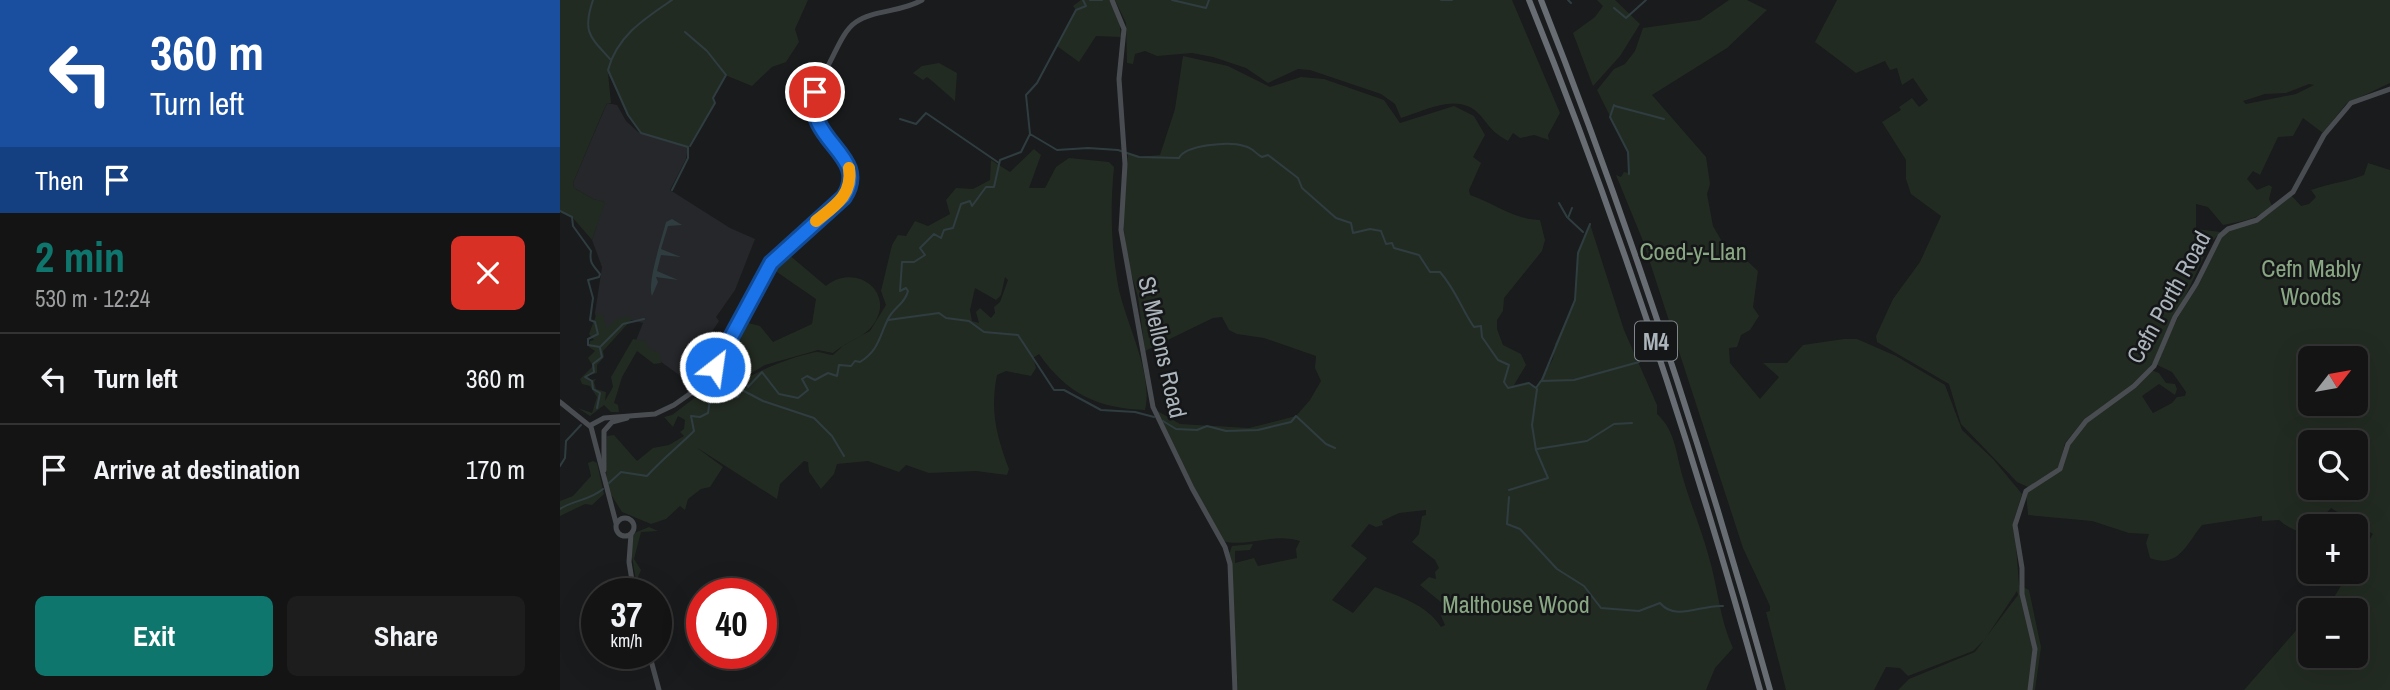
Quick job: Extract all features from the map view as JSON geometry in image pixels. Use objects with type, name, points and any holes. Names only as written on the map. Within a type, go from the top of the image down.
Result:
[{"type":"highway","name":"M4","points":[[1529,0],[1596,173],[1657,344],[1707,502],[1760,690]]},
{"type":"highway","name":"M4","points":[[1541,0],[1593,135],[1666,341],[1719,507],[1770,690]]},
{"type":"street","points":[[591,425],[604,418],[655,414],[674,405],[705,382],[745,316],[771,263],[840,201],[850,187],[849,167],[816,122],[813,107],[815,92],[854,23],[867,17],[904,9],[922,0]]},
{"type":"street","name":"St Mellons Road","points":[[1112,0],[1124,29],[1119,79],[1125,152],[1121,214],[1125,255],[1136,302],[1154,409],[1192,488],[1225,547],[1230,564],[1235,690]]},
{"type":"street","name":"Cefn Porth Road","points":[[2031,690],[2035,649],[2022,594],[2022,568],[2015,526],[2026,491],[2060,469],[2068,444],[2086,421],[2149,374],[2220,236],[2228,229],[2257,220],[2293,192],[2324,135],[2351,103],[2390,89]]},
{"type":"street","points":[[560,402],[591,425],[613,505],[616,532],[622,536],[628,552],[632,578]]},
{"type":"street","points":[[603,472],[605,428],[612,422],[630,416]]},
{"type":"street","points":[[613,505],[634,525],[628,552]]},
{"type":"street","points":[[616,523],[625,518]]},
{"type":"street","points":[[622,536],[631,534]]},
{"type":"street","points":[[653,669],[659,690]]},
{"type":"shaded area","points":[[607,103],[617,105],[626,121],[638,132],[688,147],[686,159],[670,190],[730,228],[755,239],[735,290],[716,317],[719,321],[701,348],[698,347],[696,358],[682,377],[635,343],[643,323],[632,320],[621,323],[602,348],[595,313],[602,267],[592,240],[604,202],[574,188],[573,183]]},
{"type":"shaded area","points":[[672,219],[682,225],[668,226],[661,249],[681,257],[661,255],[657,271],[678,280],[656,277],[658,282],[652,296],[656,260],[666,222]]},
{"type":"green space","points":[[560,0],[808,0],[795,29],[799,42],[786,62],[772,67],[752,86],[725,75],[713,98],[715,103],[688,147],[641,133],[628,115],[608,73],[611,103],[607,103],[573,183],[574,188],[593,199],[605,202],[592,240],[573,218],[560,212]]},
{"type":"green space","points":[[1081,0],[1109,0],[1119,16],[1121,37],[1096,36],[1079,62],[1057,46],[1076,10],[1073,6]]},
{"type":"green space","points":[[1115,0],[1512,0],[1560,113],[1548,135],[1549,140],[1534,135],[1520,138],[1513,133],[1508,141],[1495,132],[1480,115],[1462,104],[1441,105],[1401,118],[1395,104],[1381,94],[1310,70],[1298,69],[1268,83],[1246,68],[1192,53],[1157,56],[1145,51],[1135,54],[1133,64],[1127,63],[1126,23]]},
{"type":"green space","points":[[1597,0],[1615,0],[1640,24],[1620,56],[1593,86],[1573,33],[1595,17],[1603,6]]},
{"type":"green space","name":"Coed-y-Llan","points":[[1729,0],[1747,0],[1767,10],[1727,48],[1652,95],[1706,157],[1710,184],[1707,194],[1713,226],[1728,252],[1743,257],[1758,271],[1753,307],[1759,316],[1750,330],[1741,335],[1737,347],[1729,348],[1730,363],[1760,399],[1779,377],[1763,363],[1787,363],[1803,345],[1857,339],[1896,356],[1945,385],[1962,430],[1993,459],[2022,494],[2014,520],[2019,585],[2029,590],[2041,647],[2035,690],[1898,690],[1909,679],[1975,652],[1984,640],[1973,651],[1908,676],[1900,668],[1886,667],[1874,690],[1786,690],[1766,612],[1770,611],[1770,606],[1743,548],[1643,241],[1616,175],[1621,177],[1624,172],[1629,173],[1628,152],[1597,90],[1614,69],[1625,64],[1635,51],[1643,28],[1700,20]],"holes":[[[2017,591],[2018,595],[1986,637]]]},
{"type":"green space","points":[[1837,0],[2390,0],[2390,83],[2346,104],[2323,133],[2303,118],[2293,136],[2278,137],[2260,175],[2253,171],[2247,179],[2257,190],[2269,185],[2272,187],[2269,199],[2272,206],[2261,214],[2223,225],[2208,207],[2196,204],[2196,229],[2221,232],[2211,242],[2154,362],[2136,382],[2084,420],[2065,443],[2059,467],[2028,487],[2017,482],[1961,424],[1949,384],[1877,342],[1876,336],[1893,299],[1920,262],[1941,216],[1911,194],[1906,179],[1906,160],[1882,122],[1901,110],[1899,107],[1912,98],[1919,107],[1928,100],[1913,78],[1902,85],[1897,68],[1890,70],[1885,61],[1856,73],[1815,42]],"holes":[[[2314,85],[2296,94],[2246,104],[2243,101]]]},
{"type":"green space","name":"Malthouse Wood","points":[[1183,56],[1228,66],[1270,87],[1301,77],[1324,79],[1384,100],[1400,123],[1454,106],[1474,116],[1485,135],[1473,157],[1481,163],[1469,190],[1470,195],[1513,214],[1540,220],[1545,240],[1542,251],[1504,298],[1503,311],[1497,320],[1497,329],[1503,345],[1521,354],[1526,365],[1514,385],[1528,382],[1536,387],[1553,359],[1555,344],[1575,300],[1578,253],[1590,224],[1624,330],[1657,405],[1657,414],[1668,428],[1674,444],[1708,554],[1733,648],[1715,668],[1706,690],[1238,690],[1228,557],[1232,546],[1253,544],[1250,550],[1235,551],[1235,563],[1254,558],[1258,566],[1297,558],[1296,549],[1300,541],[1280,538],[1241,543],[1222,541],[1154,409],[1180,424],[1249,428],[1296,416],[1321,381],[1315,368],[1316,356],[1264,338],[1237,334],[1229,330],[1222,317],[1213,318],[1145,351],[1138,297],[1128,262],[1123,222],[1128,153],[1139,157],[1160,155],[1175,109]],"holes":[[[1426,510],[1426,515],[1422,516],[1419,534],[1412,542],[1435,560],[1439,568],[1435,572],[1436,579],[1429,577],[1420,585],[1442,603],[1448,600],[1441,616],[1445,625],[1441,627],[1428,612],[1412,602],[1375,587],[1353,613],[1332,600],[1367,558],[1351,546],[1369,524],[1376,527],[1383,525],[1382,521],[1399,513]]]},
{"type":"green space","points":[[939,63],[957,73],[955,101],[927,77],[923,80],[913,73],[922,66]]},
{"type":"green space","points":[[1034,149],[1041,155],[1029,188],[1045,188],[1056,167],[1069,158],[1109,162],[1114,167],[1112,226],[1116,270],[1121,299],[1142,364],[1147,396],[1145,410],[1112,406],[1084,396],[1061,379],[1039,354],[1033,358],[1036,368],[1031,376],[1006,371],[997,375],[994,411],[1009,469],[1007,475],[976,471],[929,473],[906,465],[899,472],[868,461],[837,464],[834,474],[821,489],[809,472],[808,462],[804,461],[780,484],[777,499],[696,447],[723,467],[710,487],[701,489],[688,499],[685,510],[680,506],[666,519],[651,524],[622,512],[606,481],[607,436],[614,435],[637,461],[653,448],[669,445],[684,436],[680,432],[684,429],[685,420],[678,416],[673,427],[664,417],[672,415],[713,384],[718,384],[715,381],[748,323],[760,326],[773,342],[812,324],[816,299],[774,270],[788,254],[826,286],[837,279],[849,277],[869,284],[880,302],[879,313],[860,336],[870,331],[886,305],[881,291],[892,245],[898,235],[906,236],[915,221],[928,226],[950,214],[946,200],[956,188],[973,189],[990,180],[991,160],[1010,172]],"holes":[[[1005,277],[1008,280],[991,318],[980,308],[976,312],[979,323],[972,321],[970,310],[975,288],[996,300],[1001,295]],[[843,346],[833,355],[817,352],[798,356],[762,370],[738,386],[730,386],[765,365],[818,350],[833,353]]]},
{"type":"green space","name":"Cefn Mably Woods","points":[[2368,163],[2390,170],[2390,690],[2244,690],[2298,628],[2298,668],[2368,668],[2368,598],[2334,598],[2342,584],[2368,584],[2368,542],[2373,534],[2368,531],[2368,514],[2341,514],[2331,508],[2325,514],[2298,514],[2298,530],[2279,520],[2262,521],[2262,516],[2202,525],[2175,557],[2160,560],[2150,558],[2146,543],[2149,534],[2129,533],[2092,521],[2028,515],[2026,491],[2060,469],[2075,437],[2096,412],[2151,370],[2159,373],[2166,383],[2175,384],[2177,389],[2175,395],[2159,384],[2142,396],[2153,413],[2172,403],[2177,397],[2185,396],[2186,392],[2172,372],[2155,364],[2214,245],[2228,229],[2257,220],[2290,194],[2301,206],[2309,204],[2316,197],[2311,190],[2364,175]]},
{"type":"green space","points":[[597,313],[603,315],[606,328],[617,319],[629,316],[632,319],[603,351],[604,357],[597,365],[597,373],[587,376],[591,380],[596,379],[596,389],[606,392],[605,401],[613,387],[611,377],[633,339],[645,341],[650,350],[659,352],[661,363],[654,364],[637,351],[622,377],[614,403],[618,405],[619,412],[611,412],[604,405],[590,416],[578,408],[592,413],[597,397],[590,386],[582,384],[580,379],[593,366],[588,358],[595,351],[589,347],[590,341],[594,340],[589,334]]},
{"type":"green space","points":[[588,463],[597,463],[604,494],[592,505],[585,504],[560,516],[560,501],[573,496],[591,476]]},
{"type":"green space","points":[[649,527],[658,531],[641,532],[634,559],[641,570],[638,578],[636,578],[631,551],[634,533]]},
{"type":"waterway","points":[[593,0],[588,27],[597,45],[610,59]]},
{"type":"waterway","points":[[672,0],[633,29],[618,47],[608,70],[628,115],[641,133],[688,147],[688,158],[672,190]]},
{"type":"waterway","points":[[1030,134],[1026,95],[1037,83],[1076,10],[1086,6],[1083,0]]},
{"type":"waterway","points":[[1090,0],[1102,0]]},
{"type":"waterway","points":[[1172,0],[1206,8],[1209,0]]},
{"type":"waterway","points":[[1441,0],[1452,0]]},
{"type":"waterway","points":[[1568,0],[1571,3]]},
{"type":"waterway","points":[[1614,8],[1626,18],[1646,0]]},
{"type":"waterway","points":[[685,32],[707,51],[726,75],[713,98],[715,103],[690,146]]},
{"type":"waterway","points":[[1614,105],[1610,117],[1628,152],[1629,174]]},
{"type":"waterway","points":[[1615,106],[1664,119]]},
{"type":"waterway","points":[[900,119],[916,124],[926,113],[999,163]]},
{"type":"waterway","points":[[609,483],[621,472],[647,476],[694,431],[691,416],[700,417],[708,413],[710,399],[719,390],[724,392],[725,399],[738,397],[746,381],[748,387],[762,372],[779,394],[798,398],[808,390],[802,379],[807,376],[815,380],[828,373],[837,376],[839,365],[851,366],[871,353],[890,315],[907,295],[906,288],[900,291],[902,262],[914,262],[925,255],[920,248],[934,234],[941,238],[944,230],[953,228],[961,204],[970,201],[972,206],[986,187],[994,187],[1000,160],[1021,152],[1030,134],[1057,150],[1088,148],[1118,150],[1139,157],[1179,158],[1198,147],[1228,144],[1247,147],[1262,157],[1268,155],[1298,178],[1302,188],[1336,218],[1351,223],[1353,233],[1370,229],[1381,231],[1386,244],[1392,243],[1394,248],[1419,255],[1430,272],[1440,272],[1474,327],[1481,326],[1482,337],[1498,360],[1509,365],[1504,382],[1508,388],[1529,383],[1536,388],[1541,381],[1574,380],[1639,362]]},
{"type":"waterway","points":[[1559,203],[1567,217]]},
{"type":"waterway","points":[[1572,208],[1568,218],[1583,232]]},
{"type":"waterway","points":[[560,211],[572,217],[573,226],[591,251],[591,261],[600,274],[599,277],[588,280],[593,298],[590,320],[595,322],[598,334],[588,339],[588,345],[600,347]]},
{"type":"waterway","points":[[1542,380],[1575,300],[1578,253],[1590,224]]},
{"type":"waterway","points":[[888,320],[939,313],[946,318],[969,321],[984,332],[1018,335],[1054,390],[1064,390],[1101,410],[1135,412],[1154,417]]},
{"type":"waterway","points":[[601,346],[623,324],[644,319]]},
{"type":"waterway","points":[[597,408],[600,393],[593,389],[592,381],[585,377],[594,372],[593,364],[602,357],[600,348]]},
{"type":"waterway","points":[[1509,490],[1548,478],[1536,450],[1532,425],[1537,389]]},
{"type":"waterway","points":[[744,391],[763,401],[814,418],[832,436],[844,456]]},
{"type":"waterway","points":[[1163,421],[1176,429],[1197,430],[1207,426],[1226,431],[1258,430],[1291,422],[1296,416],[1326,444],[1335,448]]},
{"type":"waterway","points":[[1537,449],[1587,441],[1614,424],[1632,423]]},
{"type":"waterway","points":[[560,466],[565,458],[566,441],[581,425]]},
{"type":"waterway","points":[[560,509],[603,489]]},
{"type":"waterway","points":[[1509,497],[1507,524],[1520,529],[1557,569],[1584,586],[1601,608],[1639,611],[1660,603],[1666,609],[1681,612],[1723,606]]},
{"type":"slow traffic","points":[[816,221],[846,195],[850,187],[849,168]]},
{"type":"route","points":[[715,367],[745,316],[771,263],[844,197],[850,187],[848,164],[816,122],[813,107],[815,92]]}]
